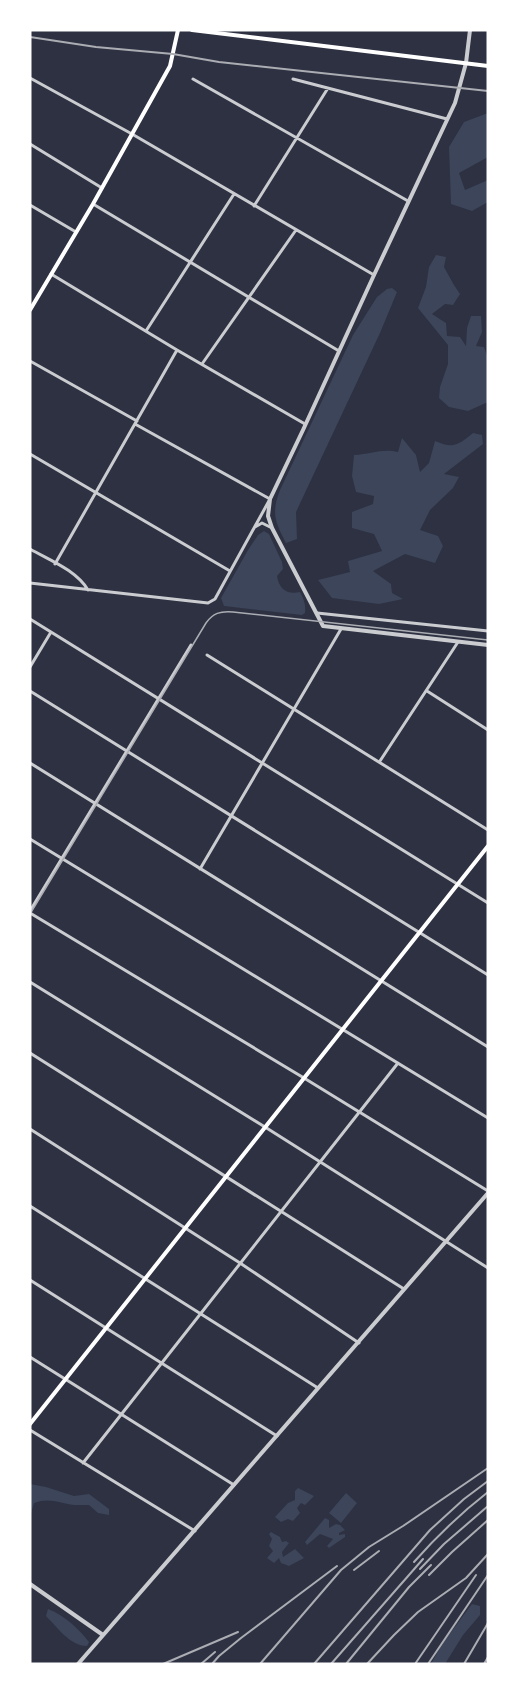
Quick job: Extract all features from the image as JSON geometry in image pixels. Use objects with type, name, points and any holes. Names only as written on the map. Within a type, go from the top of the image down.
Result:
[{"type":"main road","points":[[30,310],[93,204],[170,66],[178,30]]},
{"type":"main road","points":[[192,30],[488,66]]},
{"type":"main road","points":[[30,1424],[488,846]]},
{"type":"street","points":[[30,583],[208,603],[215,599],[270,499],[455,103],[466,63],[470,30]]},
{"type":"street","points":[[30,78],[132,134],[374,275]]},
{"type":"street","points":[[193,79],[409,201]]},
{"type":"street","points":[[293,79],[447,119]]},
{"type":"street","points":[[255,206],[328,88]]},
{"type":"street","points":[[30,144],[102,188]]},
{"type":"street","points":[[146,332],[234,194]]},
{"type":"street","points":[[93,204],[339,351]]},
{"type":"street","points":[[30,205],[76,232]]},
{"type":"street","points":[[202,364],[296,230]]},
{"type":"street","points":[[51,274],[305,424]]},
{"type":"street","points":[[55,564],[177,350]]},
{"type":"street","points":[[30,361],[270,499]]},
{"type":"street","points":[[30,454],[231,571]]},
{"type":"street","points":[[270,499],[268,516],[272,528],[323,626],[488,645]]},
{"type":"street","points":[[254,528],[262,523],[272,528]]},
{"type":"street","points":[[30,549],[76,576],[88,590]]},
{"type":"street","points":[[316,614],[488,632]]},
{"type":"street","points":[[30,619],[488,903]]},
{"type":"street","points":[[200,869],[341,629]]},
{"type":"street","points":[[30,667],[51,632]]},
{"type":"street","points":[[380,762],[458,642]]},
{"type":"street","points":[[78,1664],[488,1192],[30,912],[191,645]]},
{"type":"street","points":[[207,655],[488,830]]},
{"type":"street","points":[[30,691],[488,975]]},
{"type":"street","points":[[427,691],[488,730]]},
{"type":"street","points":[[30,763],[488,1047]]},
{"type":"street","points":[[30,839],[488,1118]]},
{"type":"street","points":[[30,982],[488,1268]]},
{"type":"street","points":[[30,1053],[404,1289]]},
{"type":"street","points":[[83,1462],[398,1063]]},
{"type":"street","points":[[30,1129],[240,1263],[359,1343]]},
{"type":"street","points":[[30,1206],[318,1388]]},
{"type":"street","points":[[30,1280],[277,1436]]},
{"type":"street","points":[[30,1357],[234,1485]]},
{"type":"street","points":[[30,1430],[195,1531]]},
{"type":"street","points":[[30,1584],[104,1635]]},
{"type":"shaded area","points":[[488,113],[488,157],[459,173],[465,190],[488,180],[488,202],[472,211],[451,204],[449,147],[464,122]]},
{"type":"shaded area","points":[[436,255],[446,257],[444,267],[460,294],[453,305],[445,304],[432,314],[446,323],[447,336],[460,337],[466,346],[467,328],[471,316],[481,316],[482,332],[476,346],[484,347],[488,358],[488,402],[468,411],[449,407],[439,398],[440,387],[448,364],[448,345],[418,308],[426,287],[429,267]]},
{"type":"shaded area","points":[[392,288],[397,292],[380,333],[296,512],[297,539],[286,543],[279,529],[275,511],[280,490],[353,335],[377,297]]},
{"type":"shaded area","points":[[473,433],[482,435],[483,444],[444,474],[459,477],[453,488],[430,510],[420,530],[438,536],[443,546],[435,563],[405,554],[373,571],[391,584],[392,593],[403,599],[379,604],[332,598],[318,580],[350,572],[348,561],[382,551],[374,534],[352,528],[352,512],[373,504],[374,496],[356,492],[352,476],[354,455],[382,451],[398,452],[402,438],[416,455],[420,472],[429,463],[435,441],[447,445],[456,444]]},
{"type":"shaded area","points":[[264,531],[269,534],[282,562],[283,569],[277,576],[280,584],[284,590],[300,592],[303,597],[305,613],[302,615],[224,606],[221,598],[248,550],[258,535]]},
{"type":"shaded area","points":[[30,1484],[74,1496],[89,1494],[109,1509],[109,1515],[98,1513],[89,1505],[44,1500],[34,1503],[30,1517]]},
{"type":"shaded area","points":[[298,1488],[314,1496],[305,1505],[301,1503],[297,1508],[300,1513],[293,1521],[288,1519],[281,1522],[275,1517],[288,1503],[295,1500],[295,1491]]},
{"type":"shaded area","points":[[346,1493],[357,1503],[341,1523],[329,1513]]},
{"type":"shaded area","points":[[325,1518],[329,1520],[329,1528],[336,1524],[340,1525],[345,1530],[339,1535],[345,1534],[345,1537],[329,1548],[327,1546],[333,1539],[320,1534],[307,1545],[305,1542]]},
{"type":"shaded area","points":[[271,1532],[280,1537],[282,1542],[289,1543],[282,1552],[283,1557],[295,1549],[304,1558],[289,1566],[281,1563],[279,1558],[274,1563],[267,1558],[273,1551],[269,1546],[272,1539],[269,1534]]},
{"type":"shaded area","points":[[472,1604],[480,1606],[480,1615],[463,1635],[445,1664],[431,1664],[442,1644]]},
{"type":"shaded area","points":[[48,1609],[65,1618],[75,1627],[89,1642],[87,1646],[75,1643],[64,1635],[46,1616]]},
{"type":"tram line","points":[[30,914],[206,623],[214,615],[221,612],[233,612],[488,640]]},
{"type":"railway","points":[[30,37],[96,47],[173,54],[219,62],[488,91]]},
{"type":"railway","points":[[260,1664],[341,1570],[369,1547],[488,1468]]},
{"type":"railway","points":[[314,1664],[430,1530],[488,1481]]},
{"type":"railway","points":[[414,1562],[450,1525],[488,1492]]},
{"type":"railway","points":[[420,1569],[444,1544],[488,1506]]},
{"type":"railway","points":[[429,1575],[488,1520]]},
{"type":"railway","points":[[354,1570],[379,1551]]},
{"type":"railway","points":[[367,1664],[418,1612],[466,1578],[488,1554]]},
{"type":"railway","points":[[331,1664],[423,1559]]},
{"type":"railway","points":[[346,1664],[409,1587],[431,1565]]},
{"type":"railway","points":[[212,1664],[241,1638],[337,1566]]},
{"type":"railway","points":[[415,1664],[476,1575]]},
{"type":"railway","points":[[428,1664],[488,1575]]},
{"type":"railway","points":[[464,1664],[488,1623]]},
{"type":"railway","points":[[163,1664],[238,1632]]},
{"type":"railway","points":[[201,1664],[215,1652]]},
{"type":"railway","points":[[484,1664],[488,1657]]}]
